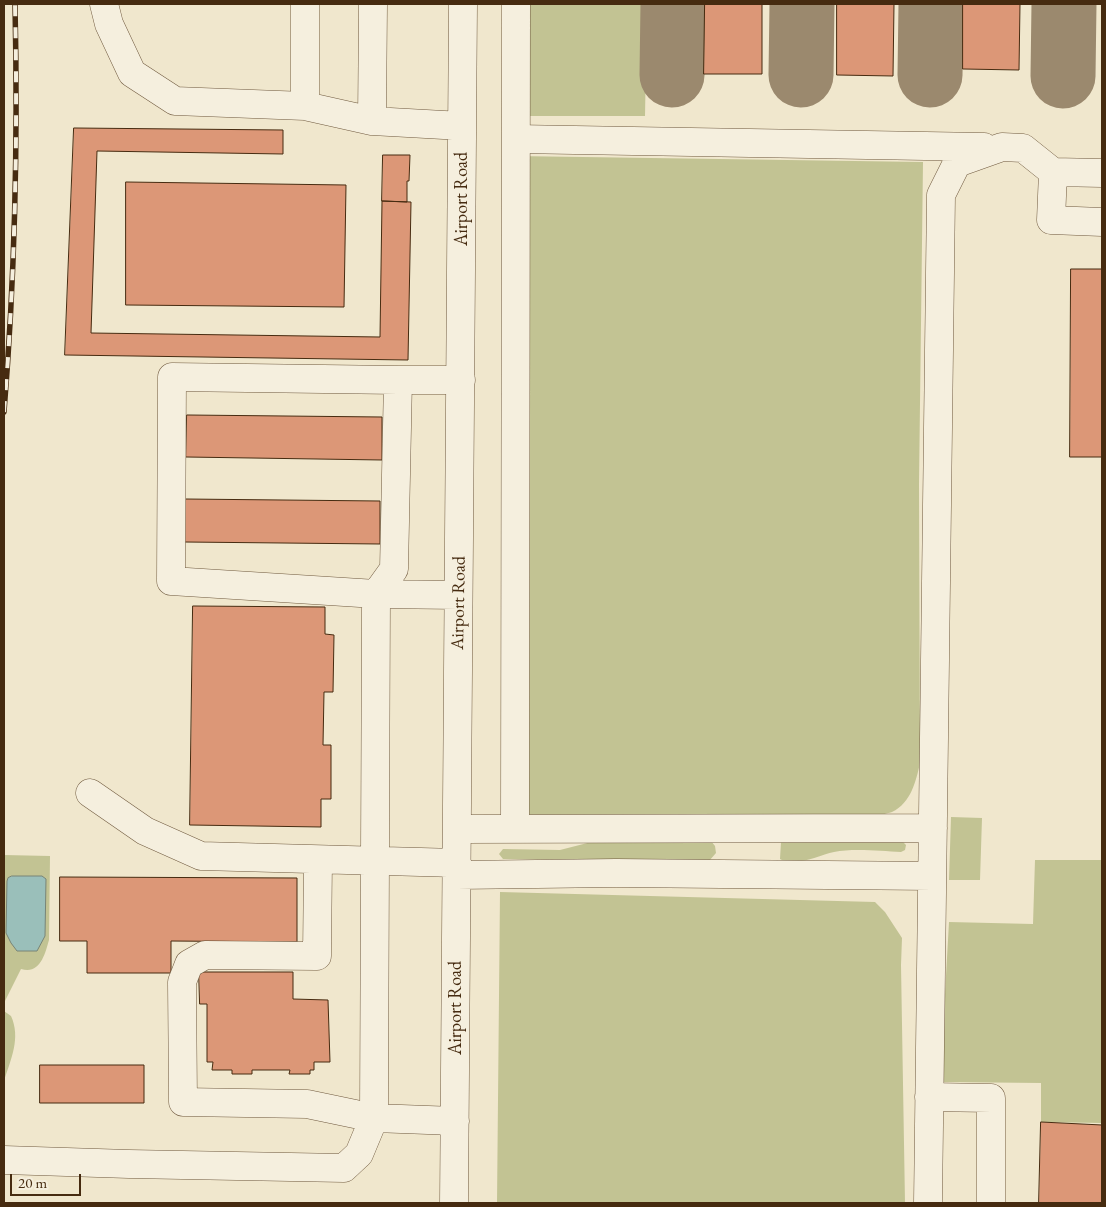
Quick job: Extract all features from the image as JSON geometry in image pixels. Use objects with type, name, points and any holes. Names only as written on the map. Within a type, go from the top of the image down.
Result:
[{"type":"street","points":[[104,4],[109,24],[132,73],[175,101],[305,106],[372,121],[462,126]]},
{"type":"street","points":[[305,4],[305,106]]},
{"type":"street","points":[[372,121],[373,4]]},
{"type":"street","name":"Airport Road","points":[[454,1203],[463,4]]},
{"type":"street","points":[[515,829],[516,4]]},
{"type":"street","points":[[516,139],[1023,148],[1053,172],[1102,173]]},
{"type":"street","points":[[928,1203],[941,195],[957,163],[1002,147]]},
{"type":"street","points":[[1053,172],[1051,220],[1102,222]]},
{"type":"street","points":[[458,594],[376,594],[171,581],[172,377],[461,380]]},
{"type":"street","points":[[4,1160],[344,1168],[359,1154],[374,1118],[376,594],[394,569],[398,380]]},
{"type":"street","points":[[90,793],[144,831],[201,856],[374,861],[457,869],[616,873],[932,876]]},
{"type":"street","points":[[457,829],[933,828]]},
{"type":"street","points":[[318,860],[317,956],[205,955],[189,964],[182,982],[183,1102],[307,1104],[374,1118],[455,1121]]},
{"type":"street","points":[[930,1097],[992,1098],[991,1203]]},
{"type":"green space","points":[[521,4],[647,4],[645,116],[520,116]]},
{"type":"green space","points":[[515,156],[923,162],[919,484],[920,763],[912,791],[904,803],[892,812],[873,817],[540,821],[517,815]]},
{"type":"green space","points":[[951,817],[982,818],[980,880],[949,880]]},
{"type":"green space","points":[[603,839],[711,841],[715,846],[716,853],[709,861],[503,859],[499,854],[503,849],[560,850]]},
{"type":"green space","points":[[902,841],[906,845],[905,850],[901,852],[850,850],[834,852],[800,862],[780,859],[781,842]]},
{"type":"green space","points":[[4,855],[50,856],[49,940],[41,962],[33,969],[21,969],[4,1003]]},
{"type":"green space","points":[[1035,860],[1102,860],[1102,1123],[1041,1122],[1041,1083],[944,1082],[944,1012],[949,922],[1033,924]]},
{"type":"green space","points":[[500,892],[875,902],[885,912],[902,938],[905,1203],[497,1203]]},
{"type":"green space","points":[[4,1011],[11,1016],[14,1024],[15,1040],[12,1057],[4,1081]]},
{"type":"water","points":[[12,876],[42,876],[46,879],[45,936],[37,951],[17,951],[6,933],[7,881]]},
{"type":"building","points":[[705,4],[762,4],[762,74],[704,74]]},
{"type":"building","points":[[837,4],[894,4],[893,76],[837,75]]},
{"type":"building","points":[[963,4],[1020,4],[1019,70],[963,69]]},
{"type":"building","points":[[74,128],[283,130],[283,154],[97,151],[91,333],[380,337],[382,201],[411,202],[408,360],[65,355]]},
{"type":"building","points":[[383,155],[410,155],[407,202],[382,201]]},
{"type":"building","points":[[126,182],[346,185],[344,307],[126,305]]},
{"type":"building","points":[[1071,269],[1102,269],[1102,457],[1070,457]]},
{"type":"building","points":[[187,415],[382,417],[382,460],[186,457]]},
{"type":"building","points":[[184,499],[380,501],[380,544],[184,542]]},
{"type":"building","points":[[193,606],[325,607],[325,634],[334,635],[333,692],[324,692],[323,745],[331,745],[331,799],[321,799],[321,827],[190,825]]},
{"type":"building","points":[[60,877],[297,878],[297,942],[171,941],[171,973],[87,973],[87,941],[60,941]]},
{"type":"building","points":[[199,972],[293,972],[293,999],[328,1000],[330,1062],[314,1062],[314,1070],[310,1070],[310,1074],[289,1074],[290,1070],[252,1070],[252,1074],[232,1074],[232,1070],[212,1070],[213,1062],[207,1062],[207,1004],[200,1004]]},
{"type":"building","points":[[40,1065],[144,1065],[144,1103],[40,1103]]},
{"type":"building","points":[[1041,1122],[1102,1125],[1102,1203],[1039,1203]]},
{"type":"taxiway","points":[[672,75],[673,4]]},
{"type":"taxiway","points":[[801,75],[802,4]]},
{"type":"taxiway","points":[[930,75],[931,4]]},
{"type":"taxiway","points":[[1063,76],[1064,4]]},
{"type":"railway","points":[[4,412],[15,208],[15,4]]}]
